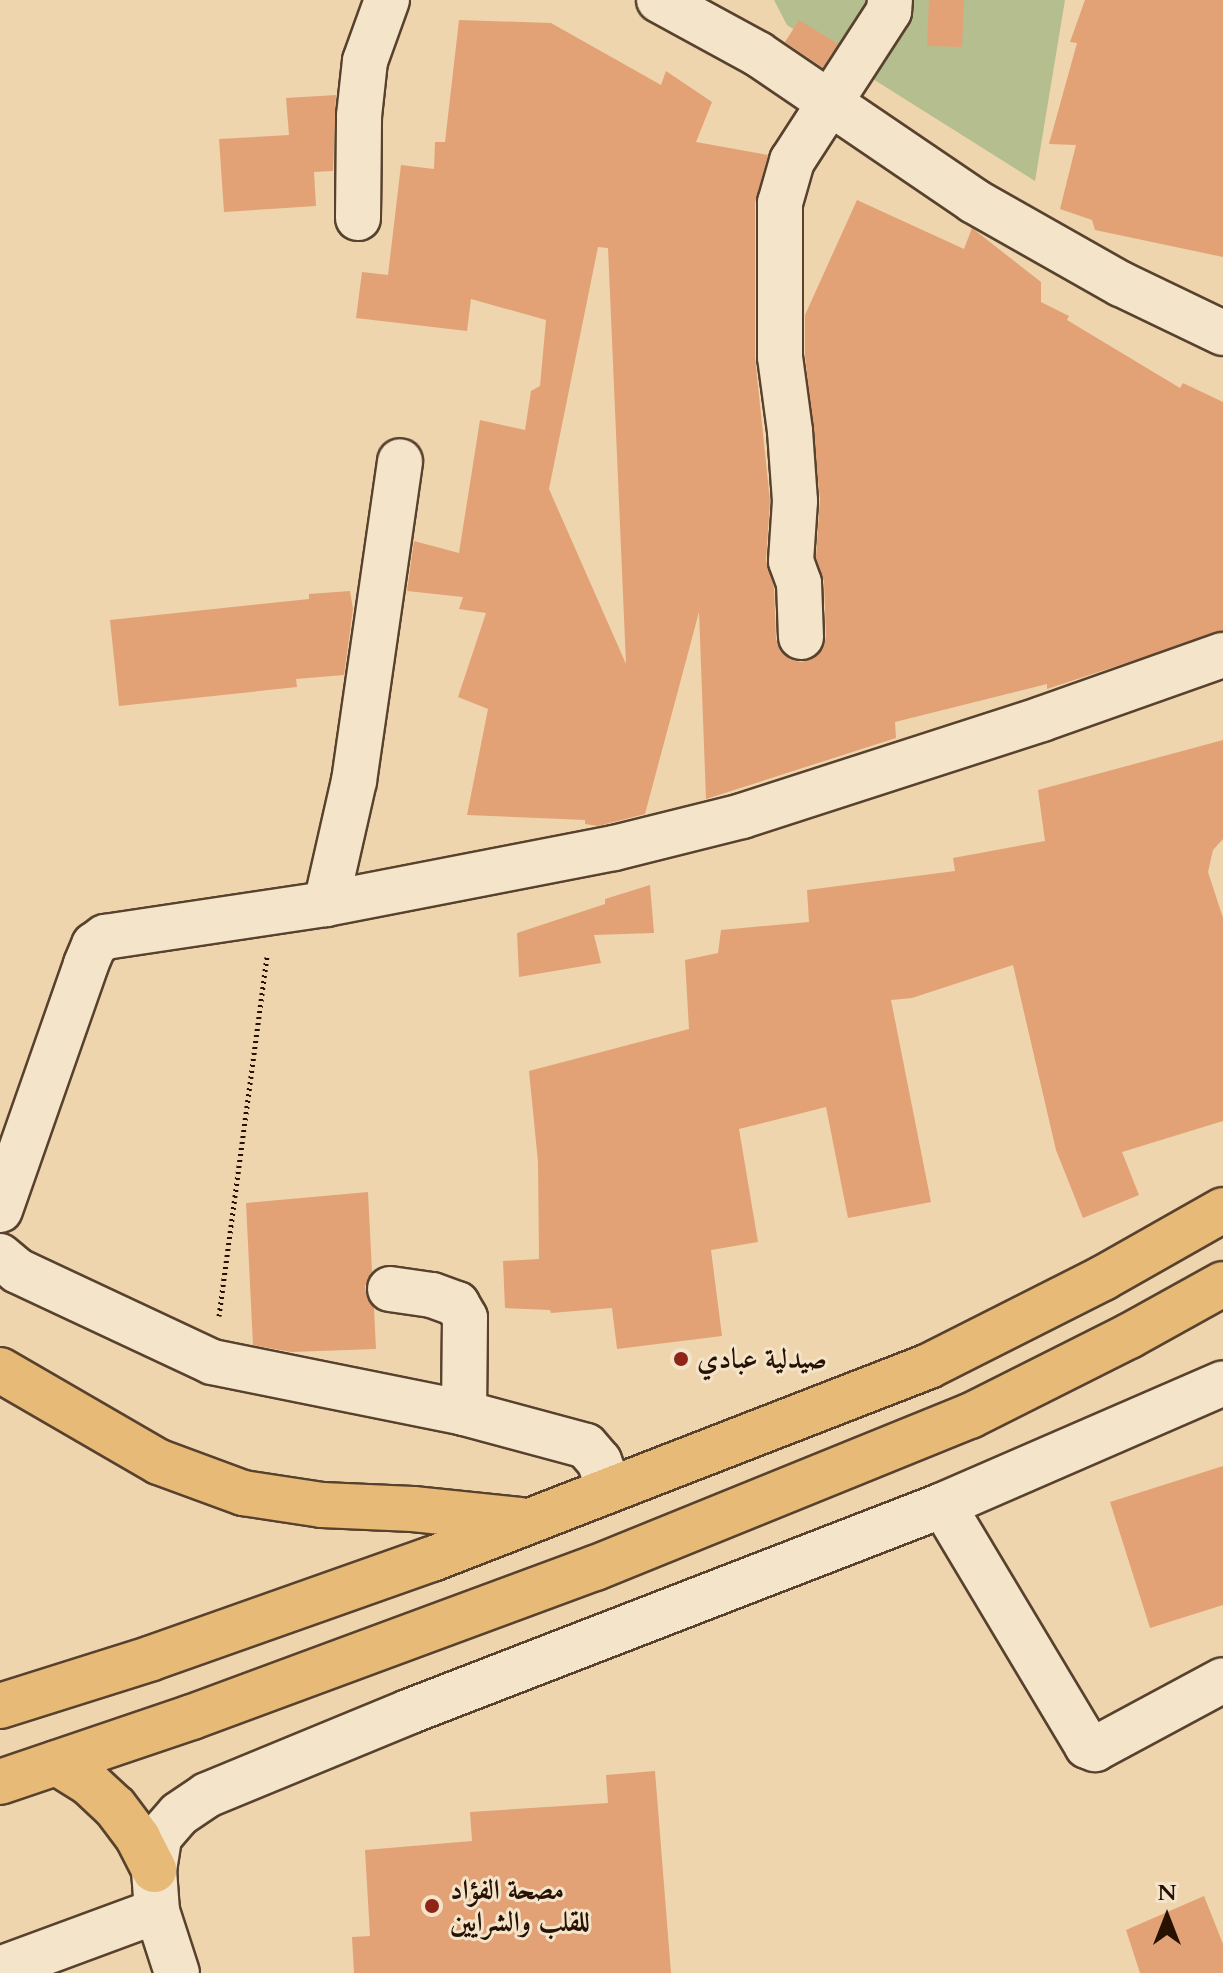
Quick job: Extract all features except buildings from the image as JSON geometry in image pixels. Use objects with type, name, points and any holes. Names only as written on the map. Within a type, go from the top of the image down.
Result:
[{"type":"highway","points":[[0,1706],[152,1658],[432,1559],[929,1366],[1103,1278],[1223,1210]]},
{"type":"highway","points":[[0,1782],[192,1717],[595,1568],[970,1416],[1129,1336],[1223,1284]]},
{"type":"highway","points":[[0,1370],[159,1462],[243,1493],[322,1505],[413,1509],[526,1520]]},
{"type":"highway","points":[[57,1763],[89,1783],[115,1807],[138,1838],[156,1891]]},
{"type":"street","points":[[358,218],[359,116],[365,61],[387,0]]},
{"type":"street","points":[[659,0],[758,54],[830,100],[974,201],[1121,284],[1223,333]]},
{"type":"street","points":[[801,637],[799,583],[791,561],[794,482],[779,345],[780,203],[792,161],[889,11],[890,0]]},
{"type":"street","points":[[326,904],[354,781],[400,461]]},
{"type":"street","points":[[0,1210],[94,945],[105,937],[326,904],[614,848],[742,816],[1028,724],[1223,655]]},
{"type":"street","points":[[0,1256],[18,1271],[212,1362],[464,1413],[586,1446],[599,1461],[610,1489]]},
{"type":"street","points":[[390,1289],[432,1295],[457,1304],[465,1318],[464,1413]]},
{"type":"street","points":[[177,1973],[156,1891],[159,1837],[179,1814],[207,1795],[438,1701],[943,1505],[1223,1383]]},
{"type":"street","points":[[943,1505],[1087,1746],[1095,1749],[1223,1680]]},
{"type":"street","points":[[0,1969],[156,1891]]},
{"type":"path","points":[[212,1362],[273,913]]},
{"type":"green space","points":[[774,0],[1065,0],[1035,181],[787,25]]},
{"type":"place","name":"صيدلية عبادي","points":[[681,1359]]},
{"type":"place","name":"مصحة الفؤاد للقلب والشرايين","points":[[432,1906]]}]
